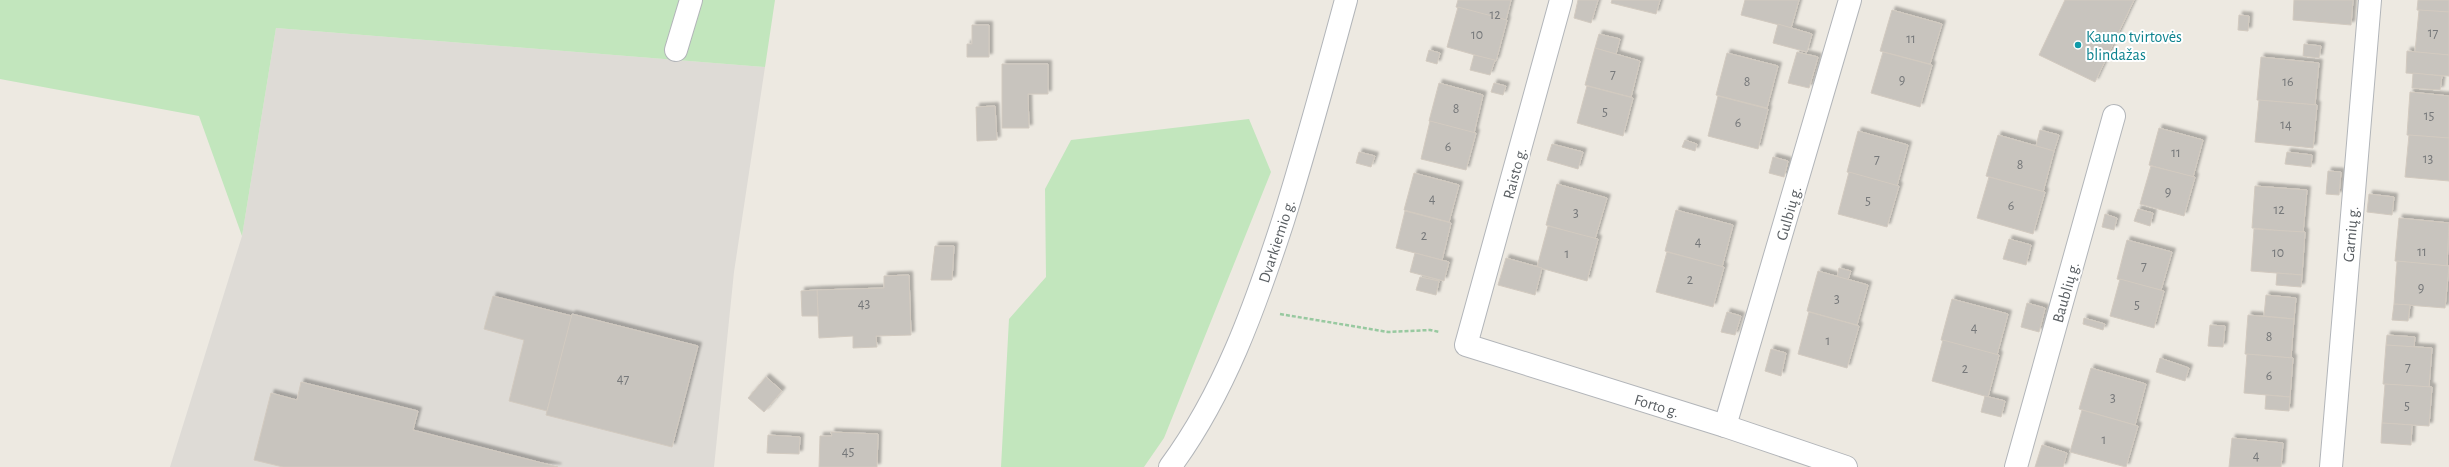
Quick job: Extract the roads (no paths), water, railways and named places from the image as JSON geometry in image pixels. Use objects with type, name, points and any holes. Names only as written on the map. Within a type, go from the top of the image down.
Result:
[{"type":"street","points":[[676,50],[691,0]]},
{"type":"street","name":"Dvarkiemio g.","points":[[1170,467],[1200,422],[1238,346],[1252,311],[1308,141],[1346,0]]},
{"type":"street","name":"Raisto g.","points":[[1466,345],[1561,0]]},
{"type":"street","name":"Gulbių g.","points":[[1725,426],[1850,0]]},
{"type":"street","name":"Garnių g.","points":[[2330,467],[2370,0]]},
{"type":"street","name":"Baublių g.","points":[[2016,467],[2114,116]]},
{"type":"street","name":"Forto g.","points":[[1466,345],[1725,426],[1846,467]]},
{"type":"place","name":"Kauno tvirtovės blindažas","points":[[2078,45]]}]
